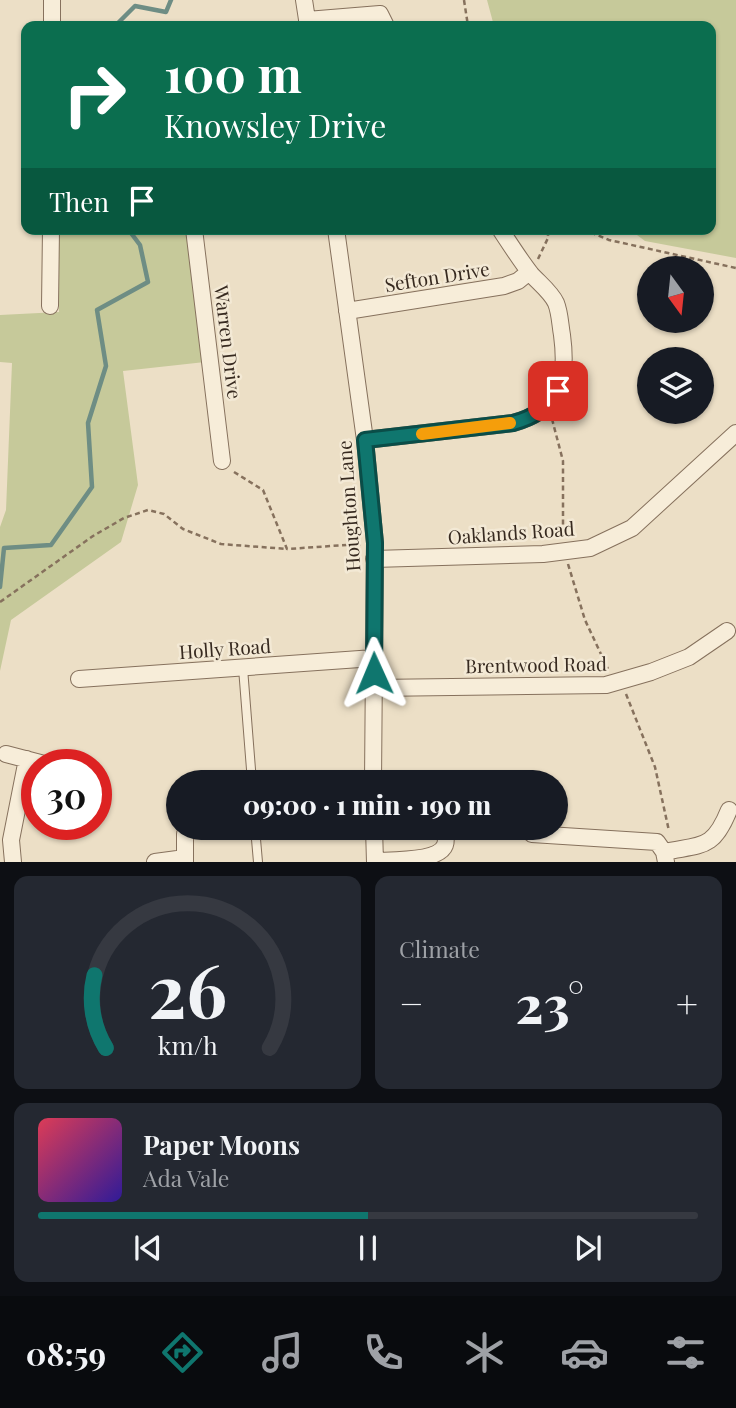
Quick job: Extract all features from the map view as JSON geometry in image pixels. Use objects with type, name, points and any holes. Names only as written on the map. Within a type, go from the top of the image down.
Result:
[{"type":"street","points":[[52,0],[52,21]]},
{"type":"street","points":[[304,0],[308,21]]},
{"type":"street","points":[[324,21],[380,14],[384,21]]},
{"type":"street","points":[[50,306],[51,235]]},
{"type":"street","name":"Warren Drive","points":[[195,235],[222,461]]},
{"type":"street","name":"Houghton Lane","points":[[336,235],[365,440],[374,551],[373,770]]},
{"type":"street","points":[[365,440],[513,423],[533,418],[547,407],[558,391],[564,374],[565,359],[555,300],[529,272],[504,235]]},
{"type":"street","name":"Sefton Drive","points":[[347,311],[503,286],[518,281],[529,272]]},
{"type":"street","points":[[731,437],[736,456]]},
{"type":"street","name":"Oaklands Road","points":[[374,551],[543,554],[590,548],[632,528],[731,437]]},
{"type":"street","name":"Brentwood Road","points":[[375,688],[606,685],[688,657],[727,631]]},
{"type":"street","name":"Holly Road","points":[[79,680],[373,658]]},
{"type":"street","points":[[6,754],[21,758]]},
{"type":"street","points":[[13,862],[11,840],[21,789]]},
{"type":"street","points":[[568,836],[656,842],[665,857],[707,844],[716,837],[729,810]]},
{"type":"street","points":[[155,862],[185,860],[185,840]]},
{"type":"street","points":[[374,840],[375,862],[427,857],[440,852],[446,840]]},
{"type":"lane","points":[[243,668],[251,770]]},
{"type":"lane","points":[[256,840],[258,862]]},
{"type":"path","points":[[464,0],[467,21]]},
{"type":"path","points":[[529,272],[545,247],[547,235]]},
{"type":"path","points":[[597,235],[726,268],[736,268]]},
{"type":"path","points":[[547,407],[554,422],[563,461],[562,535],[574,591],[611,676],[628,697],[654,767],[670,840],[665,857]]},
{"type":"path","points":[[222,461],[232,471],[263,490],[287,549]]},
{"type":"path","points":[[0,602],[93,536],[124,518],[148,510],[164,514],[183,529],[221,544],[374,551]]},
{"type":"green space","points":[[487,0],[736,0],[736,258],[645,241],[637,235],[716,235],[716,21],[493,21]]},
{"type":"green space","points":[[58,235],[189,235],[205,362],[123,371],[138,485],[121,542],[11,620],[0,671],[0,527],[6,510],[12,363],[0,362],[0,315],[59,312]]},
{"type":"waterway","points":[[120,21],[135,6],[166,12],[171,0]]},
{"type":"waterway","points":[[0,587],[4,548],[51,545],[92,487],[88,423],[106,366],[97,310],[148,282],[140,245],[132,235]]},
{"type":"slow traffic","points":[[422,434],[510,423]]},
{"type":"route","points":[[374,673],[375,543],[365,440],[513,423],[533,418],[547,407],[558,391]]}]
